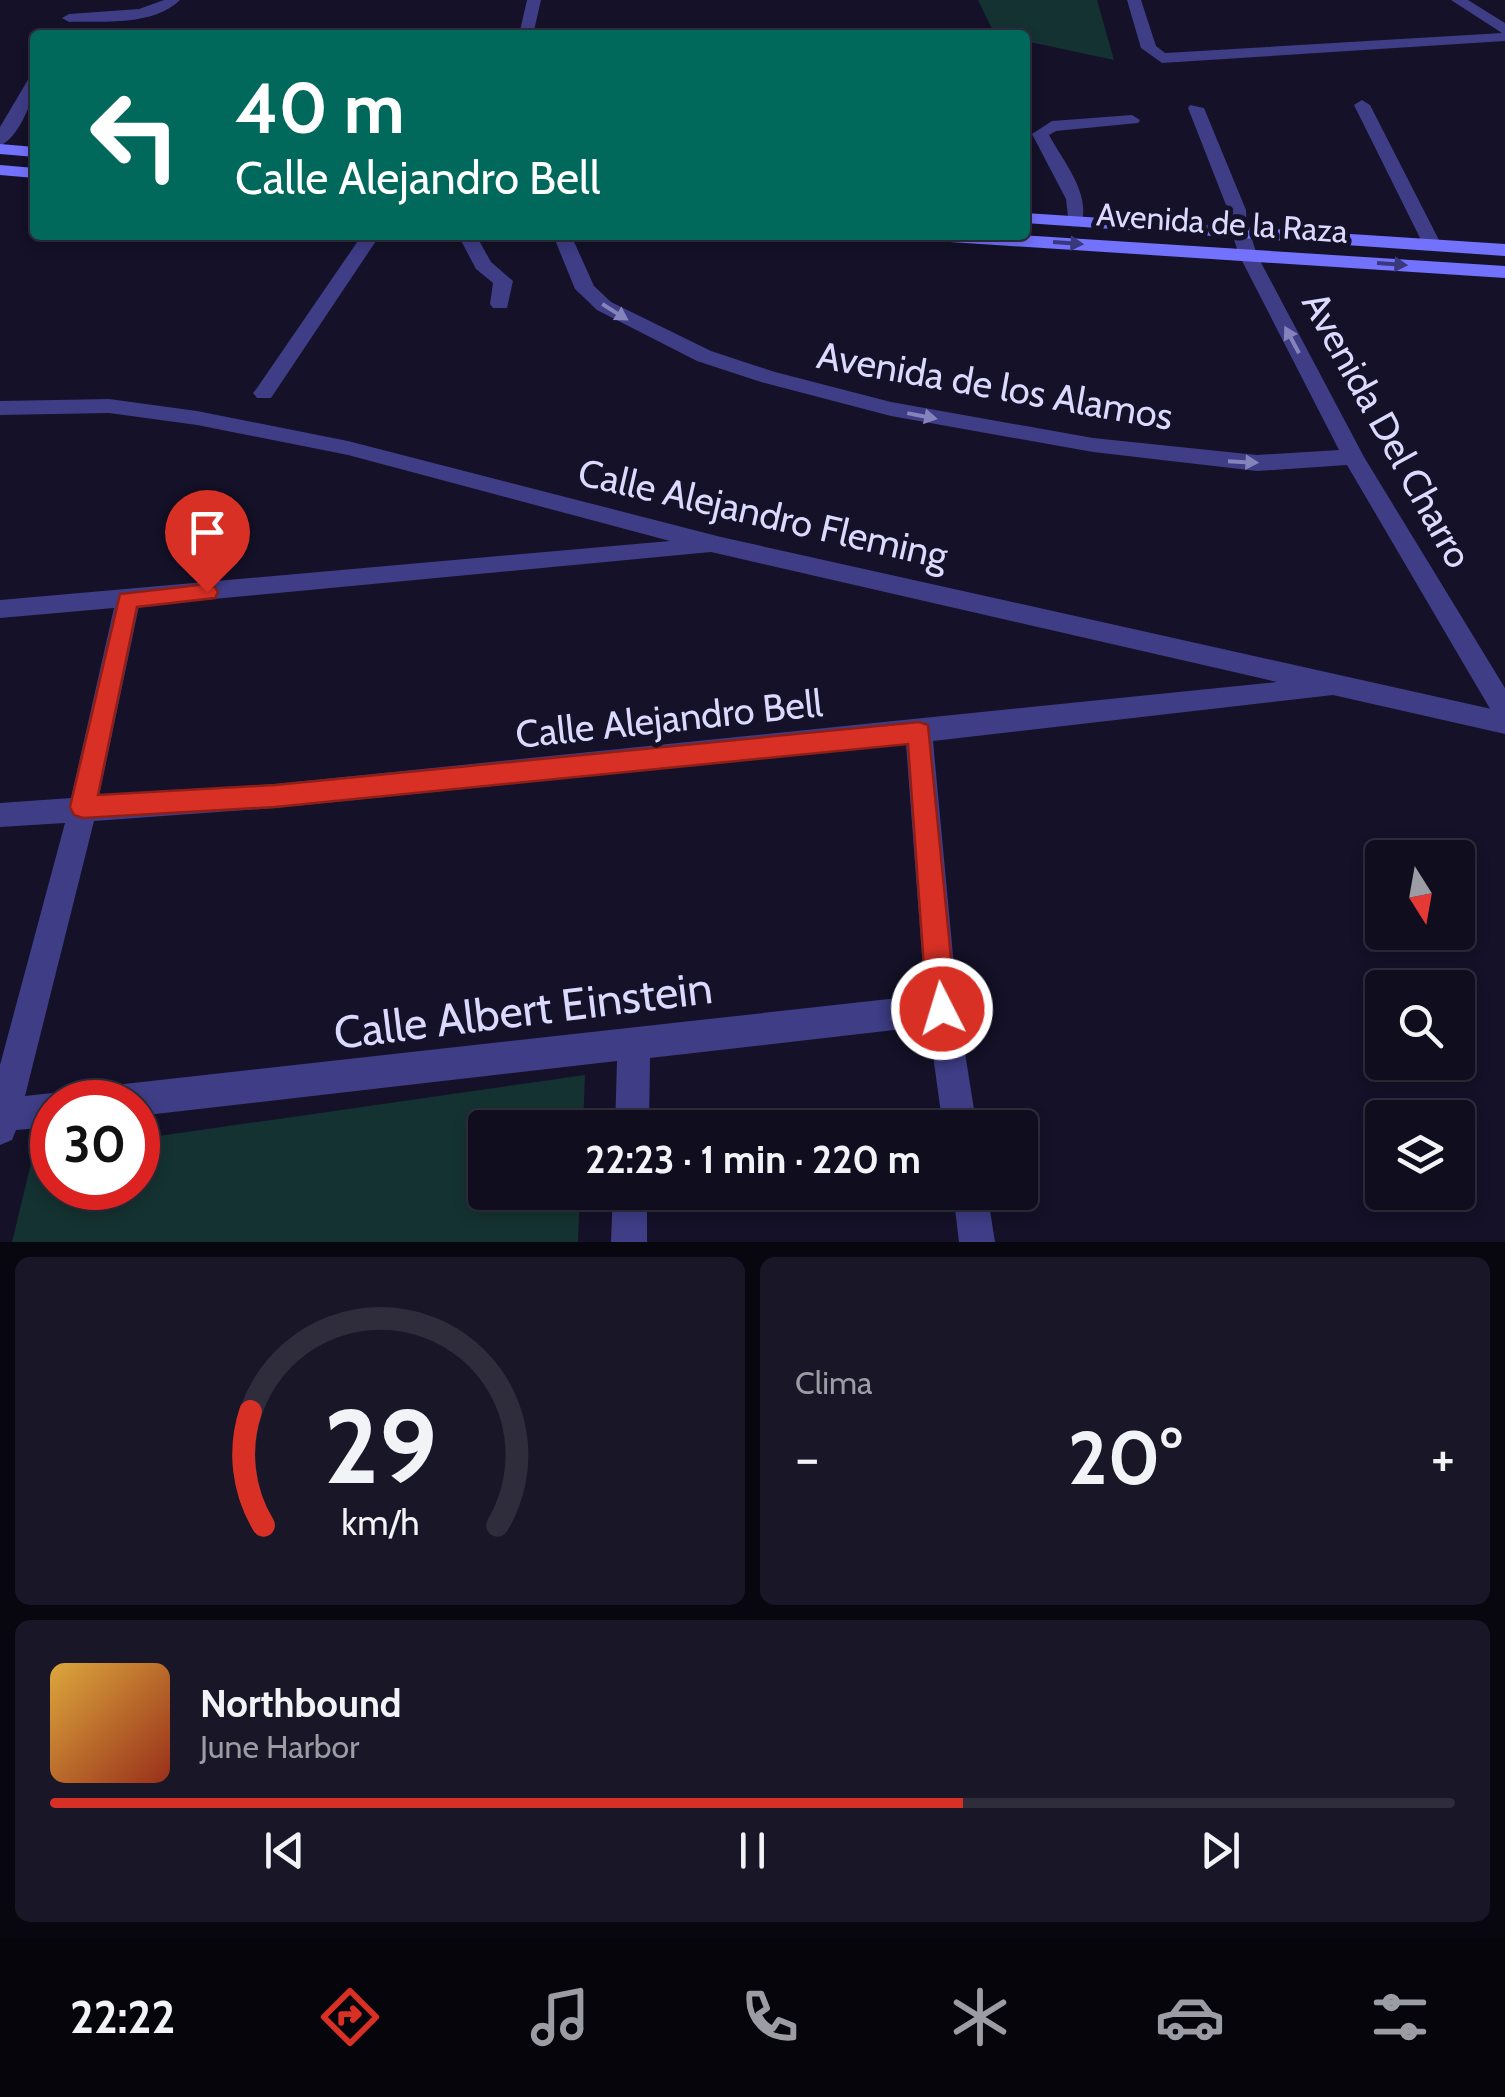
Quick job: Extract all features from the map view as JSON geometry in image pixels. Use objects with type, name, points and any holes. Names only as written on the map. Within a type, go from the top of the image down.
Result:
[{"type":"main road","points":[[0,149],[30,152]]},
{"type":"main road","points":[[0,170],[30,173]]},
{"type":"main road","name":"Avenida de la Raza","points":[[1030,218],[1505,250]]},
{"type":"main road","name":"Avenida de la Raza","points":[[1014,240],[1505,272]]},
{"type":"street","points":[[63,30],[79,0]]},
{"type":"street","points":[[69,18],[144,12],[167,6],[173,0]]},
{"type":"street","points":[[527,30],[534,0]]},
{"type":"street","points":[[1134,0],[1149,48],[1162,58],[1505,33]]},
{"type":"street","points":[[1458,0],[1505,33]]},
{"type":"street","points":[[0,142],[30,90]]},
{"type":"street","points":[[1362,105],[1434,246]]},
{"type":"street","name":"Avenida Del Charro","points":[[1196,108],[1237,210],[1248,255],[1354,457],[1505,711]]},
{"type":"street","points":[[1076,221],[1074,199],[1040,134],[1052,126],[1132,120]]},
{"type":"street","points":[[264,393],[367,240]]},
{"type":"street","points":[[470,240],[484,264],[503,281],[500,304]]},
{"type":"street","name":"Avenida de los Alamos","points":[[564,240],[585,289],[604,306],[704,356],[768,378],[891,410],[1093,445],[1257,463],[1354,457]]},
{"type":"street","name":"Calle Alejandro Fleming","points":[[0,408],[109,406],[197,418],[348,448],[721,546],[1505,723]]},
{"type":"street","points":[[0,609],[721,546]]},
{"type":"street","points":[[30,1115],[2,1122],[10,1047],[83,807],[128,600]]},
{"type":"street","name":"Calle Alejandro Bell","points":[[0,814],[275,796],[1344,685]]},
{"type":"street","points":[[919,732],[942,1009],[957,1110]]},
{"type":"street","name":"Calle Albert Einstein","points":[[160,1097],[942,1009]]},
{"type":"street","points":[[632,1110],[634,1042]]},
{"type":"street","points":[[629,1242],[630,1210]]},
{"type":"street","points":[[973,1210],[977,1242]]},
{"type":"green space","points":[[978,0],[1097,0],[1114,60],[1030,42],[1030,30],[993,30]]},
{"type":"green space","points":[[585,1075],[584,1110],[468,1110],[468,1210],[579,1210],[578,1242],[12,1242],[30,1167],[30,1210],[160,1210],[160,1136]]},
{"type":"route","points":[[207,592],[128,600],[83,807],[275,796],[919,732],[942,1009]]}]
